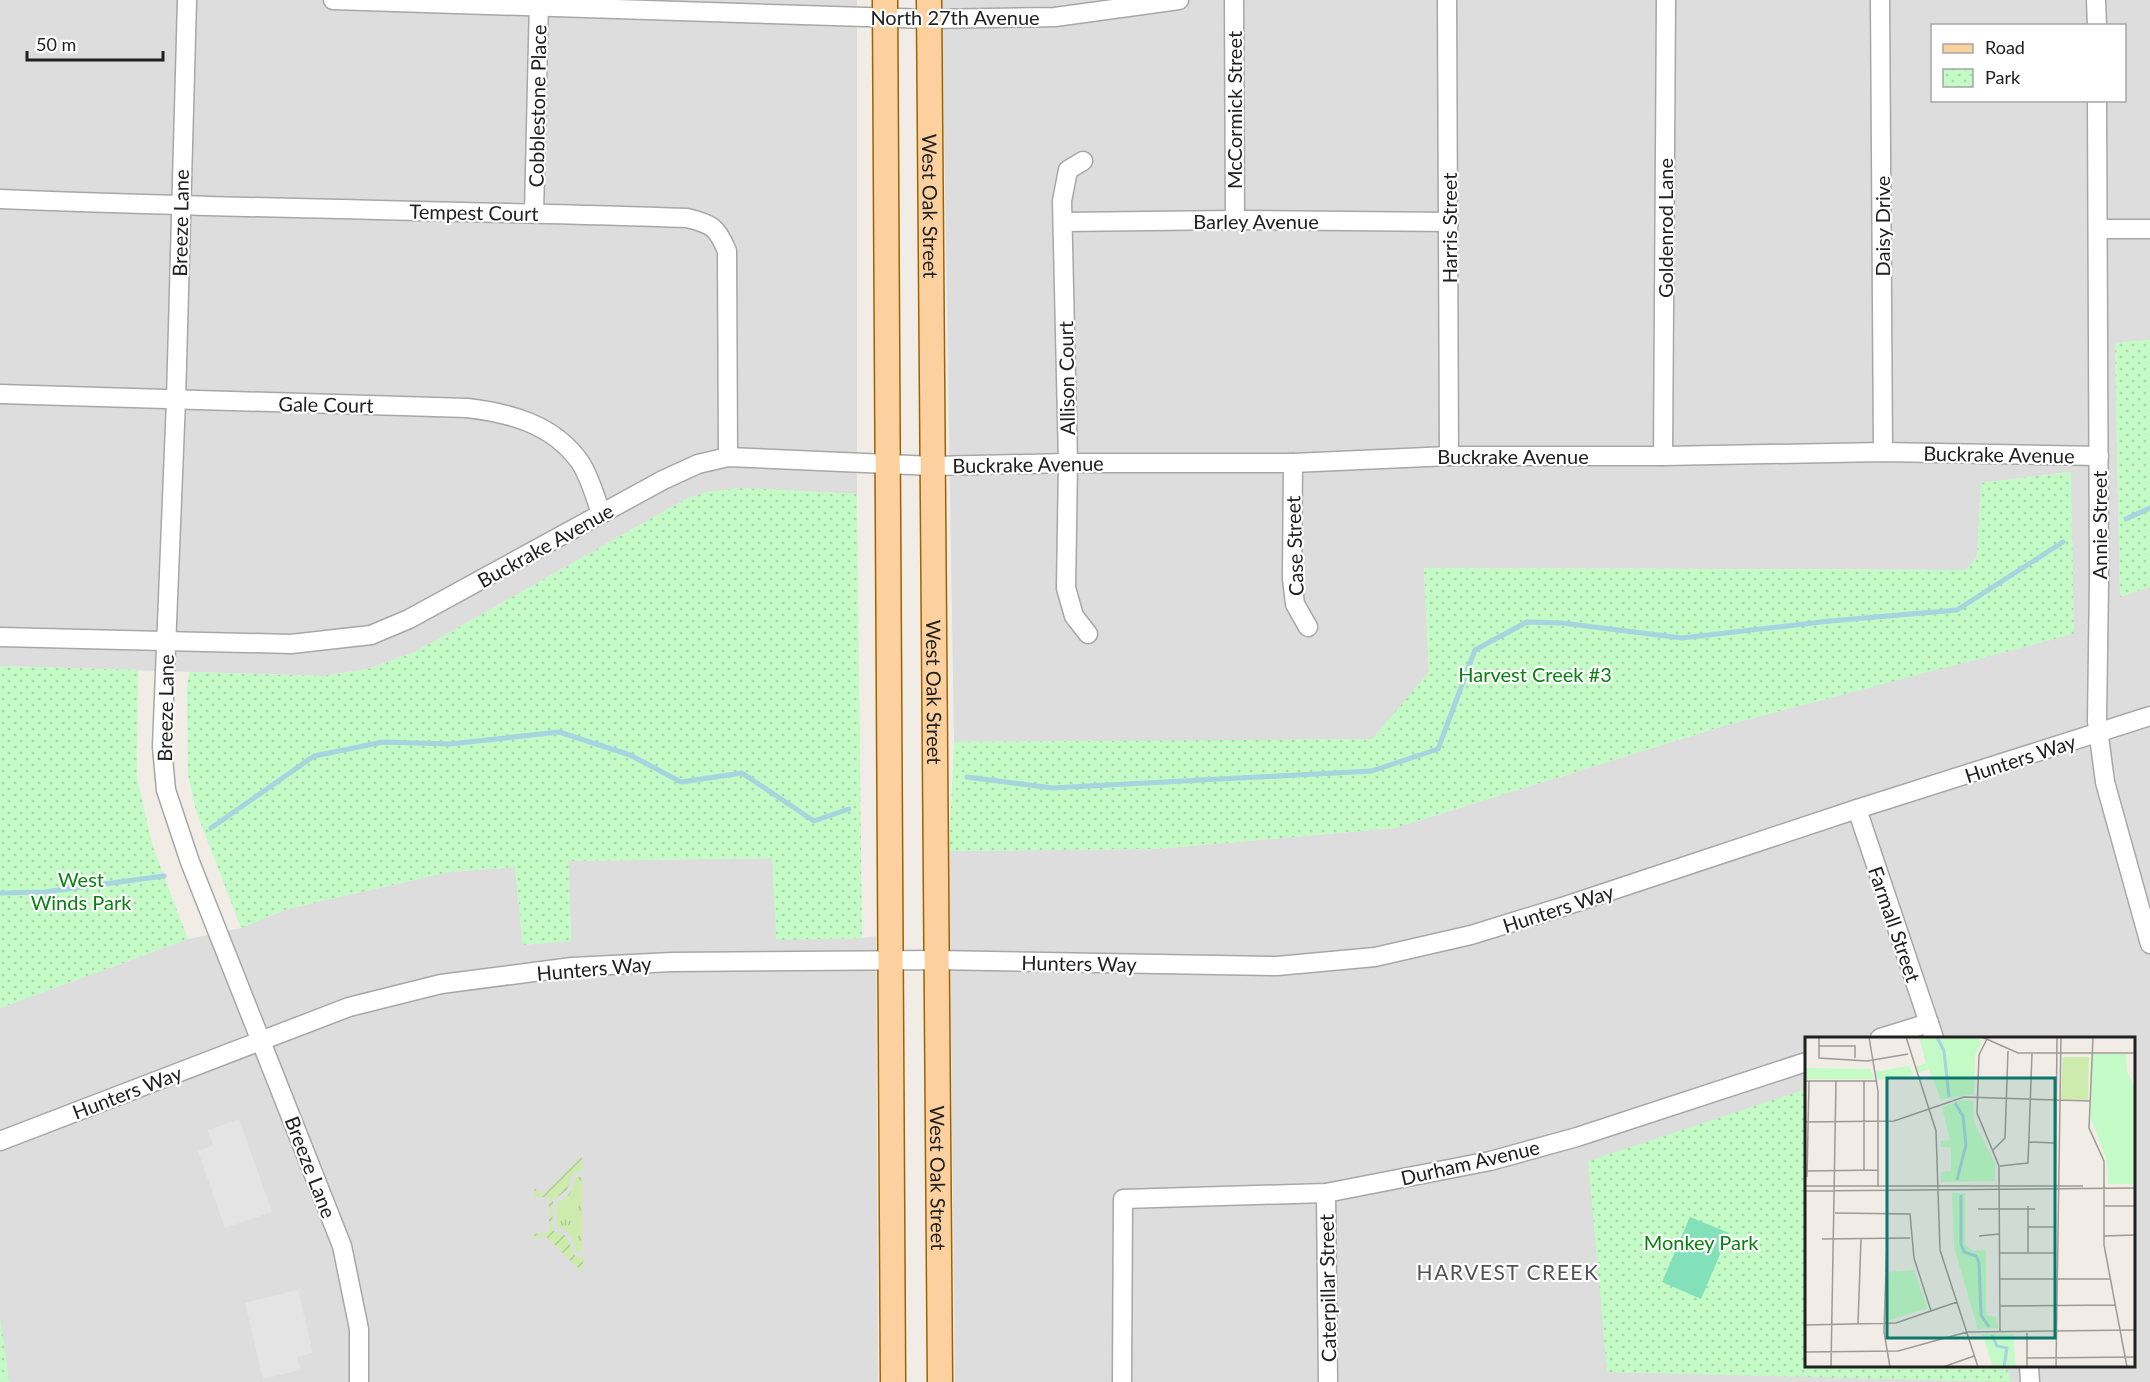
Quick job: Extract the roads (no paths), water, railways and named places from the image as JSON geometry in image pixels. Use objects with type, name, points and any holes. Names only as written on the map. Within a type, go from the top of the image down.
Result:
[{"type":"main road","points":[[885,9],[893,1382]]},
{"type":"main road","name":"West Oak Street","points":[[929,10],[940,1382]]},
{"type":"street","name":"Breeze Lane","points":[[187,0],[176,400],[162,747],[166,790],[190,862],[342,1246],[359,1329],[359,1382]]},
{"type":"street","name":"North 27th Avenue","points":[[333,0],[929,10],[1055,17],[1179,0]]},
{"type":"street","name":"McCormick Street","points":[[1234,0],[1235,220]]},
{"type":"street","name":"Harris Street","points":[[1447,0],[1449,456]]},
{"type":"street","name":"Goldenrod Lane","points":[[1663,456],[1666,0]]},
{"type":"street","name":"Daisy Drive","points":[[1880,0],[1883,452]]},
{"type":"street","points":[[2096,0],[2097,24]]},
{"type":"street","name":"Cobblestone Place","points":[[534,213],[539,3]]},
{"type":"street","name":"Annie Street","points":[[2097,102],[2098,733],[2105,782],[2150,944]]},
{"type":"street","name":"Allison Court","points":[[1083,160],[1068,171],[1062,191],[1062,222],[1068,463],[1066,588],[1074,616],[1088,634]]},
{"type":"street","name":"Tempest Court","points":[[0,199],[181,207],[687,218],[703,222],[720,233],[727,251],[728,457]]},
{"type":"street","name":"Barley Avenue","points":[[1062,222],[1235,220],[1449,222]]},
{"type":"street","points":[[2098,229],[2150,229]]},
{"type":"street","name":"Gale Court","points":[[0,394],[467,408],[496,411],[523,418],[567,446],[581,464],[601,513]]},
{"type":"street","name":"Buckrake Avenue","points":[[0,637],[291,644],[371,636],[409,619],[601,513],[698,464],[728,457],[886,462],[933,466],[1068,463],[1293,463],[1449,456],[1663,456],[1883,452],[2099,456]]},
{"type":"street","name":"Case Street","points":[[1293,463],[1292,579],[1295,604],[1308,627]]},
{"type":"street","name":"Hunters Way","points":[[0,1141],[349,1007],[441,984],[609,964],[672,962],[936,960],[1277,966],[1375,957],[1492,929],[2150,716]]},
{"type":"street","name":"Farmall Street","points":[[1857,809],[1931,1030]]},
{"type":"street","points":[[1886,1037],[1931,1030]]},
{"type":"street","name":"Durham Avenue","points":[[1122,1382],[1123,1199],[1326,1193],[1490,1161],[1555,1143],[1805,1062]]},
{"type":"street","name":"Caterpillar Street","points":[[1326,1193],[1328,1382]]},
{"type":"street","points":[[2029,1367],[2030,1382]]},
{"type":"waterway","points":[[2126,519],[2150,508]]},
{"type":"waterway","points":[[967,777],[1052,788],[1372,771],[1438,749],[1475,650],[1527,622],[1562,623],[1682,638],[1830,621],[1957,610],[2063,542]]},
{"type":"waterway","points":[[211,828],[314,756],[383,742],[450,744],[559,732],[630,755],[681,782],[742,773],[814,821],[849,809]]},
{"type":"waterway","points":[[0,893],[45,892],[164,876]]},
{"type":"district","name":"HARVEST CREEK","points":[[1508,1271]]},
{"type":"park label","name":"Harvest Creek #3","points":[[1535,674]]},
{"type":"park label","name":"West Winds Park","points":[[81,890]]},
{"type":"park label","name":"Monkey Park","points":[[1701,1242]]}]
